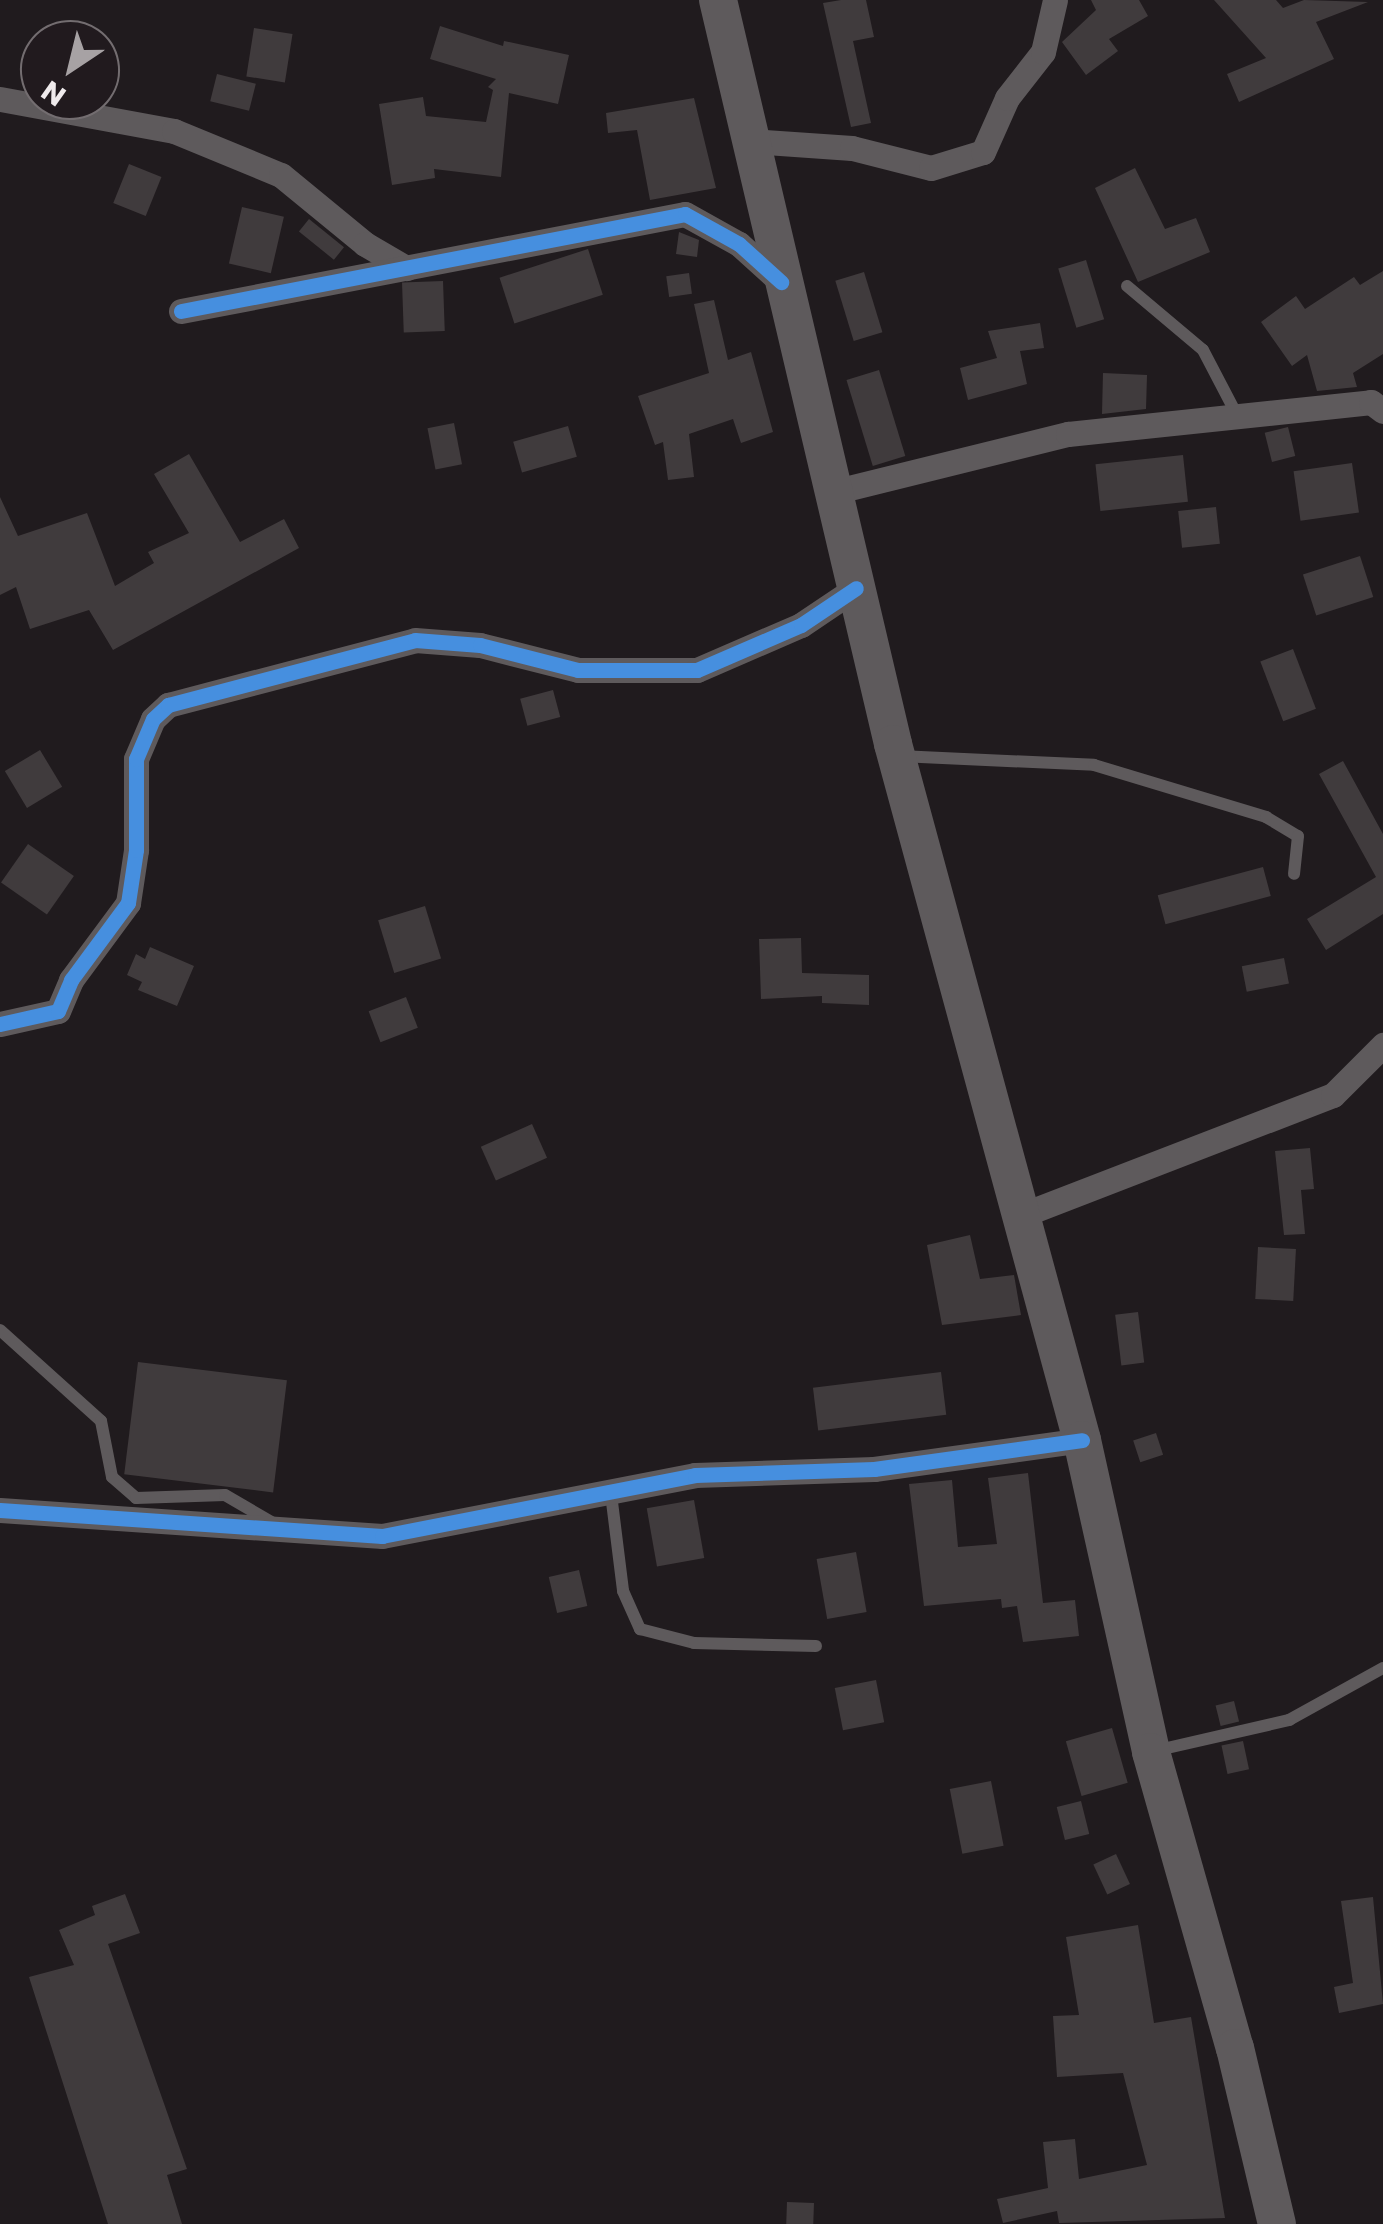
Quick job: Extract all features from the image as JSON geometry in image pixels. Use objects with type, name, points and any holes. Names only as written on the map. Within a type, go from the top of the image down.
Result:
[{"type":"main road","points":[[718,0],[781,282],[897,756],[1082,1440],[1151,1752],[1240,2064],[1276,2224]]},
{"type":"street","points":[[752,141],[852,148],[931,168],[982,152],[1007,98],[1043,52],[1055,0]]},
{"type":"street","points":[[0,98],[174,131],[263,168],[406,268]]},
{"type":"street","points":[[181,311],[686,214],[739,244],[781,282]]},
{"type":"street","points":[[833,492],[1004,445],[1237,416],[1379,404]]},
{"type":"street","points":[[0,1024],[58,1011],[71,980],[128,903],[136,850],[136,759],[143,736],[168,704],[415,640],[480,645],[578,670],[697,670],[801,626],[856,588]]},
{"type":"street","points":[[1022,1215],[1333,1094],[1383,1045]]},
{"type":"street","points":[[0,1510],[277,1525],[382,1536],[509,1507],[612,1494],[695,1475],[874,1470],[1082,1440]]},
{"type":"lane","points":[[1127,286],[1202,350],[1237,416]]},
{"type":"lane","points":[[897,756],[1094,765],[1266,817],[1298,836],[1294,874]]},
{"type":"lane","points":[[0,1330],[100,1422],[112,1477],[136,1498],[225,1495],[277,1525]]},
{"type":"lane","points":[[612,1494],[623,1591],[640,1629],[694,1643],[816,1646]]},
{"type":"lane","points":[[1151,1752],[1289,1720],[1383,1668]]},
{"type":"building","points":[[866,0],[874,37],[853,41],[871,123],[851,127],[823,3]]},
{"type":"building","points":[[1091,0],[1139,0],[1148,16],[1109,39],[1118,51],[1086,75],[1062,42],[1096,10]]},
{"type":"building","points":[[1214,0],[1276,0],[1283,8],[1304,0],[1368,2],[1316,22],[1334,59],[1239,102],[1227,74],[1266,58]]},
{"type":"building","points":[[440,26],[503,46],[504,41],[569,55],[558,104],[509,93],[501,177],[434,169],[435,178],[392,185],[379,104],[423,97],[426,116],[486,122],[493,90],[488,87],[496,79],[430,59]]},
{"type":"building","points":[[254,28],[293,34],[285,82],[246,76]]},
{"type":"building","points":[[217,74],[256,84],[249,111],[210,101]]},
{"type":"building","points":[[694,98],[716,188],[650,200],[637,130],[608,133],[606,113]]},
{"type":"building","points":[[129,164],[161,177],[146,216],[113,203]]},
{"type":"building","points":[[1135,168],[1165,229],[1196,218],[1210,252],[1138,282],[1095,188]]},
{"type":"building","points":[[242,207],[284,217],[271,273],[229,264]]},
{"type":"building","points":[[309,219],[344,247],[334,260],[299,231]]},
{"type":"building","points":[[679,232],[699,240],[697,257],[676,254]]},
{"type":"building","points":[[588,249],[603,295],[514,323],[500,278]]},
{"type":"building","points":[[1086,260],[1104,319],[1076,328],[1058,268]]},
{"type":"building","points":[[1383,271],[1383,354],[1353,373],[1357,387],[1317,391],[1307,355],[1292,366],[1261,322],[1296,296],[1305,309],[1354,277],[1360,285]]},
{"type":"building","points":[[864,272],[882,332],[854,341],[835,281]]},
{"type":"building","points":[[689,273],[692,294],[669,297],[666,276]]},
{"type":"building","points":[[443,281],[445,331],[404,332],[402,282]]},
{"type":"building","points":[[714,300],[728,360],[751,352],[773,432],[741,443],[733,419],[689,434],[694,477],[668,480],[663,442],[655,445],[638,396],[709,373],[694,304]]},
{"type":"building","points":[[1040,323],[1044,348],[1020,351],[1027,384],[968,400],[960,368],[997,358],[988,331]]},
{"type":"building","points":[[879,370],[905,456],[873,466],[846,380]]},
{"type":"building","points":[[1103,373],[1147,375],[1146,409],[1102,414]]},
{"type":"building","points":[[454,423],[462,464],[436,469],[427,428]]},
{"type":"building","points":[[568,426],[577,457],[522,472],[513,442]]},
{"type":"building","points":[[1288,427],[1295,456],[1272,462],[1265,433]]},
{"type":"building","points":[[189,454],[240,542],[284,519],[299,548],[113,650],[89,610],[30,629],[16,587],[0,595],[0,497],[18,536],[87,513],[115,586],[154,563],[148,552],[189,533],[154,474]]},
{"type":"building","points":[[1183,455],[1188,502],[1100,511],[1095,464]]},
{"type":"building","points":[[1352,463],[1359,513],[1301,521],[1294,471]]},
{"type":"building","points":[[1216,507],[1220,544],[1182,548],[1178,511]]},
{"type":"building","points":[[1360,556],[1373,597],[1316,615],[1303,575]]},
{"type":"building","points":[[1293,649],[1316,709],[1283,721],[1260,662]]},
{"type":"building","points":[[553,690],[560,717],[527,726],[520,699]]},
{"type":"building","points":[[40,750],[62,787],[27,808],[5,771]]},
{"type":"building","points":[[1343,761],[1383,834],[1383,914],[1326,950],[1307,919],[1376,877],[1319,774]]},
{"type":"building","points":[[28,844],[74,876],[47,915],[1,883]]},
{"type":"building","points":[[1263,867],[1271,896],[1165,924],[1158,895]]},
{"type":"building","points":[[425,906],[441,959],[394,973],[378,920]]},
{"type":"building","points":[[801,938],[802,973],[869,975],[869,1005],[822,1003],[822,996],[761,999],[759,939]]},
{"type":"building","points":[[150,947],[194,966],[177,1006],[138,990],[142,982],[127,975],[136,954],[145,959]]},
{"type":"building","points":[[1284,958],[1289,984],[1247,992],[1242,966]]},
{"type":"building","points":[[406,997],[418,1028],[380,1042],[369,1011]]},
{"type":"building","points":[[532,1124],[547,1158],[496,1181],[481,1147]]},
{"type":"building","points":[[1310,1148],[1314,1189],[1301,1190],[1305,1234],[1284,1235],[1275,1151]]},
{"type":"building","points":[[970,1235],[980,1279],[1014,1275],[1021,1315],[942,1325],[927,1245]]},
{"type":"building","points":[[1258,1247],[1296,1249],[1293,1301],[1255,1299]]},
{"type":"building","points":[[1138,1312],[1144,1363],[1121,1365],[1115,1315]]},
{"type":"building","points":[[138,1362],[287,1380],[273,1492],[124,1474]]},
{"type":"building","points":[[941,1372],[946,1415],[818,1430],[813,1388]]},
{"type":"building","points":[[1156,1433],[1163,1455],[1140,1462],[1133,1440]]},
{"type":"building","points":[[1028,1473],[1043,1603],[1075,1600],[1079,1636],[1023,1642],[1017,1606],[1002,1608],[1001,1599],[924,1606],[909,1484],[952,1480],[958,1547],[997,1544],[988,1478]]},
{"type":"building","points":[[694,1500],[704,1558],[657,1566],[647,1508]]},
{"type":"building","points":[[856,1552],[867,1612],[827,1619],[817,1559]]},
{"type":"building","points":[[579,1570],[587,1606],[557,1613],[549,1577]]},
{"type":"building","points":[[876,1680],[884,1722],[843,1730],[835,1688]]},
{"type":"building","points":[[1234,1701],[1239,1721],[1221,1726],[1216,1706]]},
{"type":"building","points":[[1112,1728],[1128,1783],[1082,1796],[1066,1741]]},
{"type":"building","points":[[1243,1741],[1249,1769],[1228,1774],[1221,1746]]},
{"type":"building","points":[[991,1781],[1004,1846],[962,1854],[950,1789]]},
{"type":"building","points":[[1081,1801],[1089,1834],[1065,1840],[1057,1807]]},
{"type":"building","points":[[1116,1854],[1130,1884],[1107,1894],[1093,1865]]},
{"type":"building","points":[[125,1894],[140,1933],[108,1944],[187,2169],[167,2175],[182,2224],[108,2224],[29,1977],[74,1965],[59,1930],[95,1915],[92,1906]]},
{"type":"building","points":[[1373,1897],[1383,2004],[1339,2013],[1334,1987],[1353,1983],[1341,1901]]},
{"type":"building","points":[[1138,1925],[1154,2023],[1191,2017],[1225,2218],[1059,2223],[1057,2211],[1003,2223],[997,2199],[1048,2188],[1043,2142],[1075,2139],[1079,2179],[1147,2165],[1123,2073],[1057,2077],[1053,2016],[1079,2015],[1066,1937]]},
{"type":"building","points":[[787,2202],[814,2203],[813,2224],[786,2224]]},
{"type":"cycle path","points":[[181,311],[685,214],[739,244],[781,282]]},
{"type":"cycle path","points":[[0,1024],[58,1011],[71,980],[128,903],[136,850],[136,759],[153,719],[168,705],[415,640],[480,645],[578,670],[697,670],[801,625],[856,588]]},
{"type":"cycle path","points":[[0,1510],[382,1536],[695,1475],[874,1469],[1082,1440]]}]
